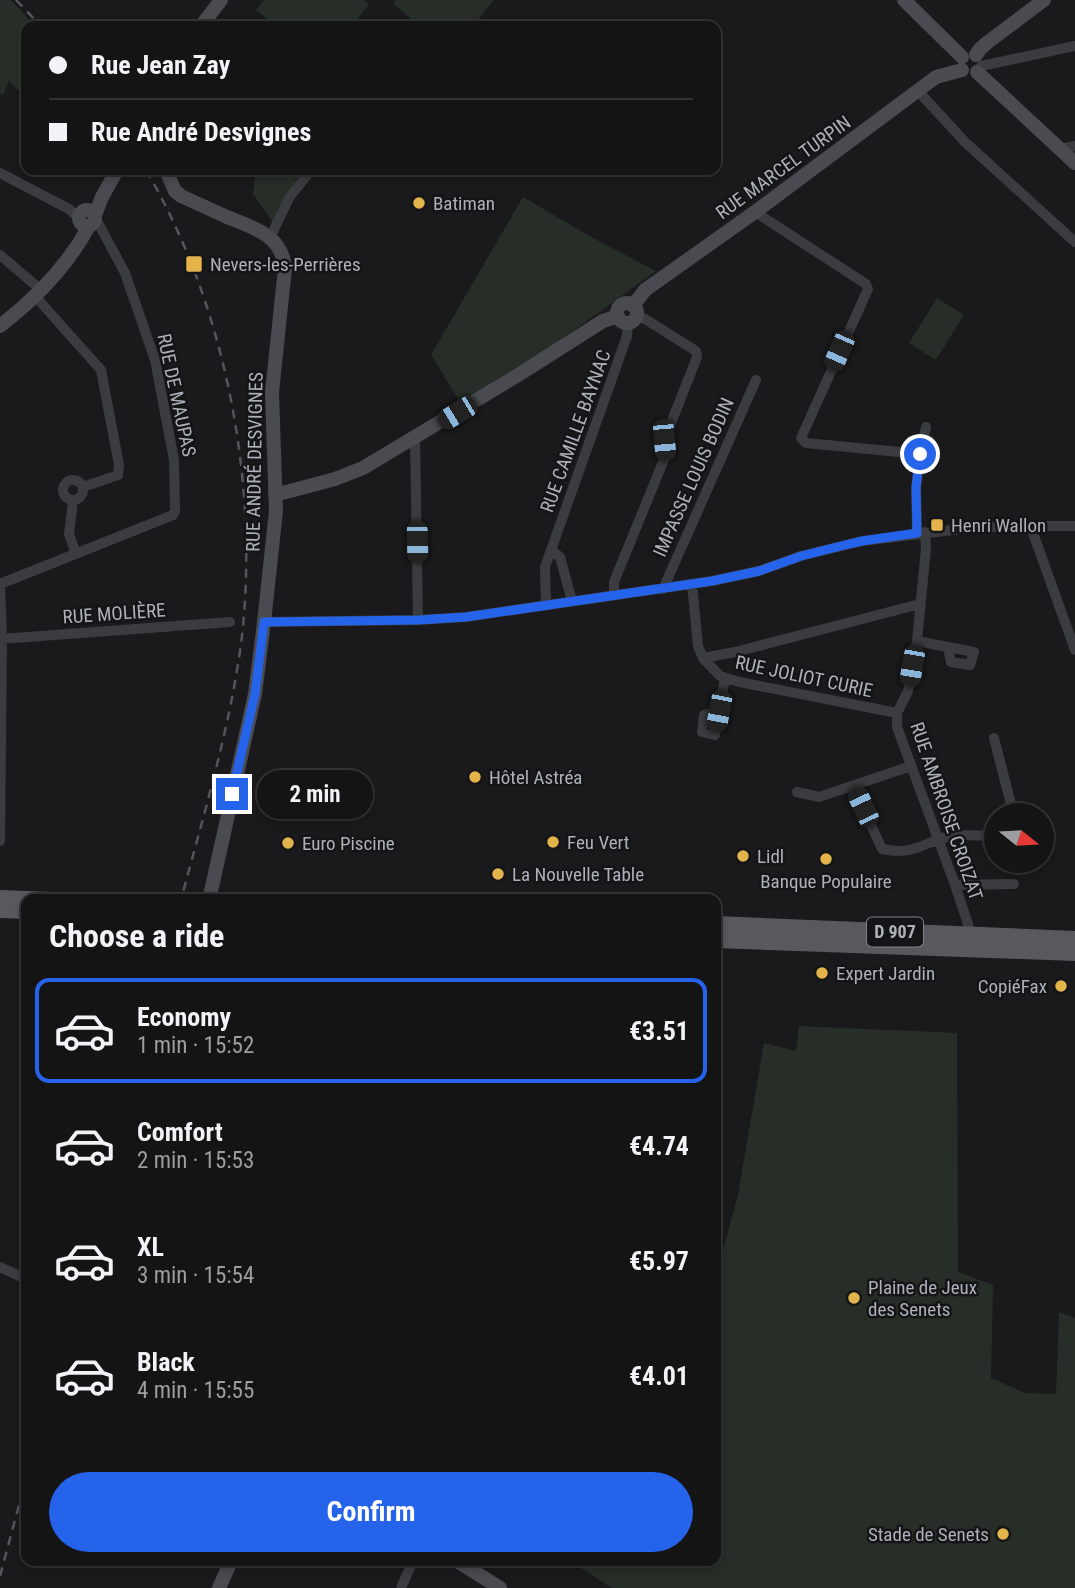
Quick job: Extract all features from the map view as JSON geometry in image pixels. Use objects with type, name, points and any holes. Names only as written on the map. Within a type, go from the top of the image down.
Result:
[{"type":"main road","points":[[0,898],[21,899]]},
{"type":"main road","points":[[0,909],[21,911]]},
{"type":"main road","name":"D 907","points":[[721,924],[1075,939]]},
{"type":"main road","name":"D 907","points":[[721,940],[1075,954]]},
{"type":"street","points":[[205,21],[220,0]]},
{"type":"street","points":[[904,0],[972,64],[1068,147],[1075,163]]},
{"type":"street","name":"RUE MARCEL TURPIN","points":[[275,495],[363,468],[603,321],[629,315],[645,290],[936,78],[972,64],[980,49],[1044,0]]},
{"type":"street","points":[[972,64],[1075,46]]},
{"type":"street","points":[[918,91],[965,142],[1075,242]]},
{"type":"street","points":[[0,173],[88,218]]},
{"type":"street","points":[[0,326],[38,293],[69,255],[114,175]]},
{"type":"street","points":[[168,175],[175,191],[181,196],[265,233],[270,238],[289,198],[307,175]]},
{"type":"street","points":[[755,212],[866,284],[868,289],[801,438],[806,443],[920,454]]},
{"type":"street","name":"RUE DE MAUPAS","points":[[0,584],[175,512],[174,460],[155,360],[125,273],[88,218]]},
{"type":"street","name":"RUE ANDRÉ DESVIGNES","points":[[210,894],[255,694],[275,511],[272,392],[285,268],[280,249],[270,238]]},
{"type":"street","points":[[0,255],[38,293],[101,370],[119,466],[118,475],[83,488]]},
{"type":"street","points":[[614,594],[614,583],[666,457],[664,440],[697,357],[696,351],[645,319],[629,315]]},
{"type":"street","name":"RUE CAMILLE BAYNAC","points":[[546,605],[545,567],[627,336],[629,315]]},
{"type":"street","name":"IMPASSE LOUIS BODIN","points":[[663,589],[755,380]]},
{"type":"street","name":"RUE AMBROISE CROIZAT","points":[[926,427],[916,488],[921,533],[926,548],[917,641],[908,691],[897,713],[897,727],[955,886],[968,924],[969,936]]},
{"type":"street","points":[[415,438],[418,620]]},
{"type":"street","points":[[72,480],[82,484],[83,488],[81,497],[73,501],[64,496],[62,489],[65,482],[72,480]]},
{"type":"street","points":[[73,501],[69,534],[76,554]]},
{"type":"street","points":[[1029,525],[1075,650]]},
{"type":"street","points":[[264,622],[466,617],[692,584],[759,571],[801,556],[862,541],[974,528],[1075,526]]},
{"type":"street","points":[[551,550],[560,557],[572,601]]},
{"type":"street","points":[[0,584],[0,841]]},
{"type":"street","points":[[692,584],[698,646],[704,657],[734,652],[920,604]]},
{"type":"street","name":"RUE MOLIÈRE","points":[[1,639],[230,622]]},
{"type":"street","points":[[917,641],[948,646]]},
{"type":"street","name":"RUE JOLIOT CURIE","points":[[704,657],[720,676],[725,678],[897,713]]},
{"type":"street","points":[[719,711],[725,678]]},
{"type":"street","points":[[994,738],[1011,803]]},
{"type":"street","points":[[797,792],[819,797],[911,766]]},
{"type":"street","points":[[853,786],[882,849],[895,852],[915,850],[953,836],[984,836]]},
{"type":"street","points":[[955,886],[1014,884]]},
{"type":"street","points":[[0,909],[7,902],[21,903]]},
{"type":"street","points":[[0,1267],[21,1277]]},
{"type":"street","points":[[219,1588],[229,1566]]},
{"type":"street","points":[[401,1588],[411,1566]]},
{"type":"street","points":[[465,1566],[499,1588]]},
{"type":"shaded area","points":[[0,0],[11,0],[30,21],[21,21],[21,93],[9,81],[3,95],[0,93]]},
{"type":"shaded area","points":[[264,0],[364,0],[369,4],[356,21],[270,21],[256,10]]},
{"type":"shaded area","points":[[395,0],[494,0],[477,21],[415,21],[393,4]]},
{"type":"shaded area","points":[[255,175],[300,175],[273,223],[253,194]]},
{"type":"shaded area","points":[[523,197],[656,271],[558,342],[460,402],[431,355]]},
{"type":"shaded area","points":[[937,298],[964,315],[936,360],[909,343]]},
{"type":"shaded area","name":"Plaine de Jeux des Senets","points":[[799,1026],[957,1033],[958,1272],[993,1285],[991,1378],[1025,1393],[1056,1394],[1059,1312],[1075,1318],[1075,1588],[612,1588],[578,1566],[721,1566],[721,1253],[738,1195],[764,1043],[796,1051]]},
{"type":"railway","points":[[16,0],[36,21]]},
{"type":"railway","points":[[149,175],[174,222],[216,335],[240,456],[245,517],[246,577],[237,669],[216,769],[183,894]]},
{"type":"railway","points":[[0,1576],[21,1498]]},
{"type":"place","name":"Batiman","points":[[419,203]]},
{"type":"place","name":"Nevers-les-Perrières","points":[[194,264]]},
{"type":"place","name":"Henri Wallon","points":[[937,525]]},
{"type":"place","name":"Hôtel Astréa","points":[[475,777]]},
{"type":"place","name":"Feu Vert","points":[[553,842]]},
{"type":"place","name":"Euro Piscine","points":[[288,843]]},
{"type":"place","name":"Lidl","points":[[743,856]]},
{"type":"place","name":"Banque Populaire","points":[[826,859]]},
{"type":"place","name":"La Nouvelle Table","points":[[498,874]]},
{"type":"place","name":"Expert Jardin","points":[[822,973]]},
{"type":"place","name":"CopiéFax","points":[[1061,986]]},
{"type":"place","name":"Plaine de Jeux des Senets","points":[[854,1298]]},
{"type":"place","name":"Stade de Senets","points":[[1003,1534]]},
{"type":"route","points":[[232,794],[255,694],[264,622],[466,617],[712,581],[759,571],[801,556],[862,541],[917,533],[916,488],[920,454]]}]
